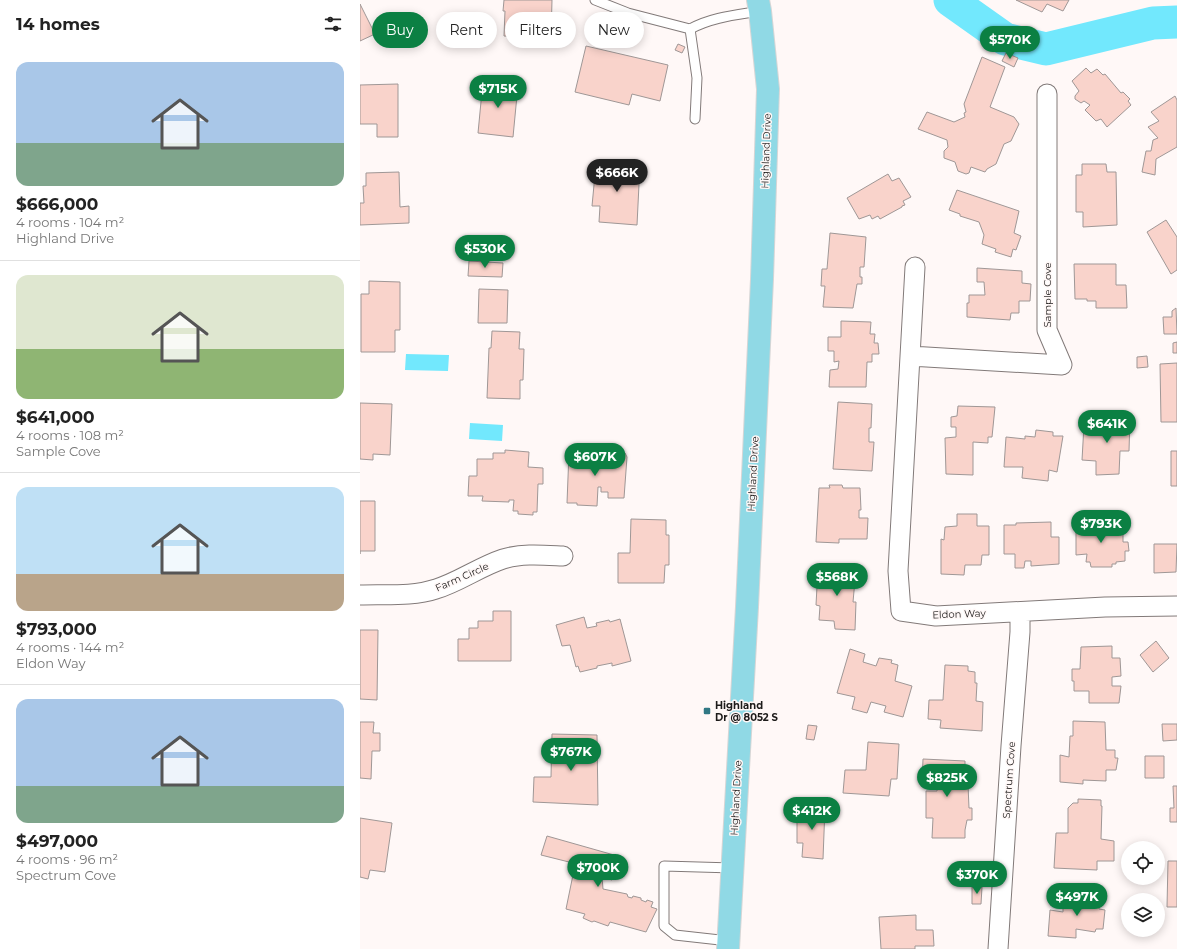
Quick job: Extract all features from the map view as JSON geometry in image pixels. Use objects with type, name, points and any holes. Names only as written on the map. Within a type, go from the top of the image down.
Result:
[{"type":"main road","name":"Highland Drive","points":[[728,945],[747,607],[762,280],[768,90],[759,6]]},
{"type":"street","name":"Sample Cove","points":[[910,356],[1062,365],[1047,330],[1047,94]]},
{"type":"street","points":[[910,356],[915,266]]},
{"type":"street","name":"Eldon Way","points":[[910,356],[898,571],[901,612],[936,616],[1112,607],[1177,606]]},
{"type":"street","name":"Farm Circle","points":[[360,594],[409,594],[435,590],[460,580],[481,568],[504,559],[526,555],[564,556]]},
{"type":"street","name":"Spectrum Cove","points":[[998,949],[1020,632],[1020,612]]},
{"type":"lane","points":[[595,0],[628,13],[690,29],[716,18],[759,6]]},
{"type":"lane","points":[[690,29],[697,78],[695,119]]},
{"type":"lane","points":[[728,945],[675,935],[664,926],[664,866],[733,868]]},
{"type":"water","points":[[406,354],[449,355],[448,371],[405,370]]},
{"type":"water","points":[[470,423],[503,425],[502,441],[469,439]]},
{"type":"building","points":[[504,0],[552,0],[552,12],[505,12],[505,36],[504,36],[505,11],[503,11]]},
{"type":"building","points":[[1016,0],[1069,0],[1063,11],[1047,4],[1042,12]]},
{"type":"building","points":[[360,4],[372,28],[372,35],[360,41]]},
{"type":"building","points":[[678,44],[685,47],[682,53],[675,50]]},
{"type":"building","points":[[586,48],[595,48],[668,65],[660,101],[632,94],[629,105],[575,92]]},
{"type":"building","points":[[1006,53],[1018,58],[1014,67],[1002,61]]},
{"type":"building","points":[[982,57],[1005,67],[990,107],[1014,117],[1019,124],[1011,141],[1004,144],[996,164],[987,169],[985,172],[971,167],[969,173],[966,174],[958,171],[955,162],[944,158],[944,151],[948,147],[947,140],[918,129],[927,112],[954,122],[965,117],[964,113],[966,112],[964,104]]},
{"type":"building","points":[[1086,68],[1091,73],[1097,69],[1103,75],[1105,74],[1121,93],[1123,92],[1130,99],[1128,101],[1131,105],[1107,127],[1101,119],[1096,121],[1085,110],[1090,105],[1084,101],[1081,103],[1075,99],[1075,96],[1079,91],[1072,81]]},
{"type":"building","points":[[483,81],[518,85],[513,137],[478,133]]},
{"type":"building","points":[[398,84],[398,137],[377,137],[377,124],[360,124],[360,85]]},
{"type":"building","points":[[1175,96],[1177,100],[1177,147],[1156,159],[1155,175],[1142,172],[1146,151],[1151,151],[1153,140],[1158,138],[1148,127],[1159,121],[1151,112]]},
{"type":"building","points":[[615,162],[640,164],[637,225],[599,222],[600,206],[592,206],[596,164],[615,165]]},
{"type":"building","points":[[1082,164],[1106,164],[1107,172],[1116,172],[1117,225],[1083,227],[1083,212],[1076,212],[1076,175],[1082,175]]},
{"type":"building","points":[[399,172],[400,207],[409,206],[409,223],[360,225],[360,203],[364,203],[363,186],[366,186],[366,173]]},
{"type":"building","points":[[888,174],[892,181],[899,178],[911,197],[903,201],[905,205],[880,219],[878,216],[872,219],[870,215],[859,219],[847,198]]},
{"type":"building","points":[[957,190],[1019,211],[1014,233],[1021,236],[1016,250],[1013,249],[1011,257],[995,252],[996,249],[982,244],[984,235],[979,222],[960,216],[960,214],[949,210]]},
{"type":"building","points":[[1166,220],[1177,237],[1177,270],[1171,274],[1147,232]]},
{"type":"building","points":[[830,233],[866,237],[864,267],[860,267],[862,284],[857,284],[853,308],[823,307],[825,286],[821,286],[822,269],[827,269]]},
{"type":"building","points":[[469,261],[503,263],[502,277],[468,276]]},
{"type":"building","points":[[1074,264],[1116,264],[1116,285],[1126,285],[1127,308],[1096,308],[1096,301],[1075,299]]},
{"type":"building","points":[[977,268],[1022,271],[1022,283],[1031,284],[1030,301],[1019,301],[1019,313],[1011,313],[1010,320],[967,317],[967,303],[969,303],[969,295],[985,295],[984,282],[977,282]]},
{"type":"building","points":[[369,281],[400,282],[400,330],[395,330],[395,352],[361,352],[361,294],[369,294]]},
{"type":"building","points":[[479,289],[508,290],[507,323],[478,323]]},
{"type":"building","points":[[1176,308],[1177,334],[1164,334],[1163,317],[1172,317],[1172,311]]},
{"type":"building","points":[[841,321],[871,322],[870,334],[875,334],[874,343],[878,343],[879,354],[872,354],[872,362],[867,362],[866,387],[829,387],[830,370],[838,369],[839,361],[834,362],[834,351],[828,351],[828,337],[841,337]]},
{"type":"building","points":[[492,331],[520,332],[519,349],[524,349],[523,380],[520,380],[520,399],[487,398],[489,348],[491,348]]},
{"type":"building","points":[[1177,342],[1177,353],[1173,353],[1173,343]]},
{"type":"building","points":[[1147,356],[1148,367],[1137,368],[1137,357]]},
{"type":"building","points":[[1177,363],[1177,422],[1161,422],[1160,364]]},
{"type":"building","points":[[838,402],[872,404],[869,442],[874,442],[872,471],[833,469]]},
{"type":"building","points":[[360,403],[392,404],[390,455],[373,454],[373,460],[360,459]]},
{"type":"building","points":[[958,406],[995,407],[992,437],[988,437],[988,443],[973,442],[973,475],[946,474],[945,438],[956,437],[956,427],[951,427],[951,417],[957,416]]},
{"type":"building","points":[[1102,417],[1130,417],[1129,451],[1120,451],[1119,474],[1096,475],[1096,461],[1082,460],[1084,425],[1103,425]]},
{"type":"building","points":[[1036,430],[1053,432],[1053,436],[1063,436],[1057,472],[1049,470],[1048,481],[1022,478],[1023,467],[1004,467],[1006,437],[1025,439],[1025,436],[1035,437]]},
{"type":"building","points":[[505,450],[529,452],[528,467],[543,468],[543,484],[538,484],[537,512],[533,512],[533,515],[518,514],[518,511],[513,511],[514,500],[509,500],[509,502],[482,501],[483,496],[468,496],[469,476],[477,476],[477,459],[493,459],[493,453],[505,453]]},
{"type":"building","points":[[1171,451],[1177,451],[1177,486],[1171,486]]},
{"type":"building","points":[[569,452],[597,453],[597,456],[615,456],[617,453],[625,453],[627,457],[624,498],[608,498],[608,492],[601,492],[601,487],[598,487],[597,506],[567,503]]},
{"type":"building","points":[[829,485],[842,485],[843,488],[860,488],[861,510],[859,510],[859,518],[868,518],[867,539],[839,539],[839,543],[816,542],[819,488],[830,488]]},
{"type":"building","points":[[360,501],[375,501],[375,551],[360,551]]},
{"type":"building","points":[[957,514],[977,514],[977,526],[989,526],[989,555],[982,555],[981,565],[965,565],[964,575],[941,574],[941,539],[944,540],[945,527],[957,526]]},
{"type":"building","points":[[631,519],[666,520],[666,535],[669,535],[669,565],[665,565],[664,583],[618,583],[618,553],[630,553]]},
{"type":"building","points":[[1051,522],[1051,537],[1059,537],[1059,564],[1031,566],[1031,561],[1025,561],[1024,568],[1015,568],[1015,554],[1004,554],[1004,525],[1016,525],[1016,523]]},
{"type":"building","points":[[1076,523],[1105,524],[1105,527],[1123,527],[1123,542],[1128,542],[1129,551],[1125,551],[1125,561],[1116,562],[1116,564],[1112,564],[1112,567],[1091,567],[1090,562],[1086,562],[1087,554],[1076,555]]},
{"type":"building","points":[[1154,544],[1177,544],[1176,572],[1154,573]]},
{"type":"building","points":[[818,568],[856,569],[853,602],[856,602],[855,630],[835,629],[834,621],[819,620],[820,606],[816,605]]},
{"type":"building","points":[[493,611],[511,611],[511,661],[458,661],[458,639],[469,639],[469,628],[478,628],[478,621],[493,621]]},
{"type":"building","points":[[584,617],[587,628],[597,626],[596,623],[609,620],[610,622],[620,619],[631,661],[612,666],[612,663],[597,666],[597,668],[580,672],[578,666],[576,667],[570,645],[562,646],[556,625]]},
{"type":"building","points":[[360,630],[378,630],[377,700],[360,699]]},
{"type":"building","points":[[1156,641],[1169,658],[1153,672],[1140,655]]},
{"type":"building","points":[[1112,646],[1112,658],[1120,658],[1121,676],[1112,677],[1112,686],[1121,686],[1119,703],[1089,703],[1089,691],[1074,691],[1072,669],[1080,669],[1081,647]]},
{"type":"building","points":[[850,649],[865,654],[863,662],[876,666],[879,658],[892,660],[891,663],[898,665],[895,681],[912,686],[903,717],[884,712],[886,706],[871,702],[867,713],[852,709],[855,697],[837,693]]},
{"type":"building","points":[[945,665],[968,666],[968,671],[975,672],[975,683],[977,683],[976,701],[983,702],[982,731],[940,728],[941,720],[928,719],[929,700],[943,700]]},
{"type":"building","points":[[1073,721],[1105,722],[1106,750],[1115,750],[1115,758],[1118,758],[1116,770],[1106,770],[1106,781],[1083,780],[1083,784],[1060,782],[1060,755],[1069,757],[1070,736],[1073,736]]},
{"type":"building","points":[[360,722],[374,722],[373,733],[380,733],[380,751],[372,751],[371,779],[360,778]]},
{"type":"building","points":[[1162,724],[1177,724],[1177,740],[1163,741]]},
{"type":"building","points":[[808,725],[817,726],[814,740],[806,739]]},
{"type":"building","points":[[552,734],[597,735],[598,805],[533,802],[534,777],[551,777]]},
{"type":"building","points":[[868,742],[899,744],[897,779],[891,779],[889,796],[843,793],[845,770],[866,770]]},
{"type":"building","points":[[1145,756],[1164,756],[1164,778],[1145,778]]},
{"type":"building","points":[[923,759],[965,761],[965,785],[968,785],[969,808],[972,808],[972,820],[967,820],[965,838],[932,838],[933,818],[926,818],[926,791],[937,791],[937,787],[922,786]]},
{"type":"building","points":[[1173,786],[1177,786],[1177,822],[1170,822],[1170,808],[1174,808]]},
{"type":"building","points":[[1078,799],[1101,800],[1101,839],[1114,841],[1114,861],[1097,861],[1097,870],[1054,868],[1056,833],[1068,833],[1068,808],[1073,803],[1078,803]]},
{"type":"building","points":[[801,804],[825,807],[823,859],[802,857],[803,843],[797,843],[797,820],[801,821]]},
{"type":"building","points":[[360,818],[392,823],[385,872],[370,870],[368,879],[360,877]]},
{"type":"building","points":[[547,836],[614,855],[612,880],[602,877],[603,889],[627,894],[628,897],[632,898],[633,896],[641,898],[641,900],[646,902],[647,900],[653,902],[651,907],[657,909],[646,932],[610,922],[608,926],[594,921],[592,922],[583,918],[585,914],[566,909],[574,870],[576,872],[581,865],[541,855]]},
{"type":"building","points":[[1168,861],[1177,861],[1177,907],[1167,907]]},
{"type":"building","points":[[972,887],[982,887],[981,904],[972,904]]},
{"type":"building","points":[[1073,894],[1100,896],[1099,909],[1105,910],[1103,929],[1096,929],[1095,932],[1076,929],[1076,938],[1048,936],[1050,910],[1063,912],[1063,905],[1068,900],[1073,900]]},
{"type":"building","points":[[916,915],[916,930],[933,930],[934,946],[915,946],[915,949],[881,949],[879,917]]},
{"type":"waterway","points":[[950,0],[1005,39],[1046,49],[1153,23],[1177,22]]},
{"type":"place","name":"Highland Dr @ 8052 S","points":[[707,711]]}]
